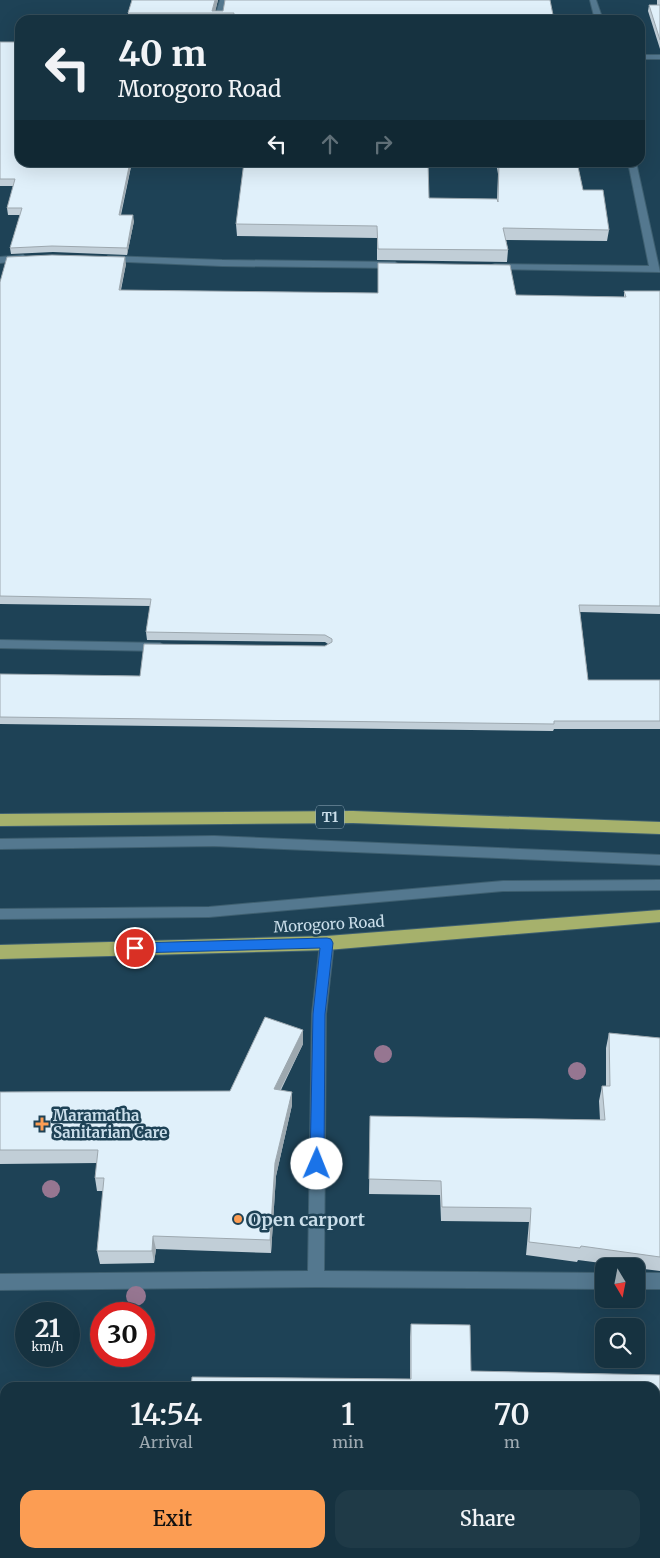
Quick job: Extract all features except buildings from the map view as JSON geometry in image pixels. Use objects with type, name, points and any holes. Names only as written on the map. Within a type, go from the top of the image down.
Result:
[{"type":"highway","name":"T1","points":[[0,820],[353,817],[660,828]]},
{"type":"highway","name":"Morogoro Road","points":[[0,952],[327,943],[660,916]]},
{"type":"street","points":[[219,15],[222,0]]},
{"type":"street","points":[[593,0],[598,15]]},
{"type":"street","points":[[645,57],[660,57]]},
{"type":"street","points":[[488,266],[657,269],[633,167]]},
{"type":"street","points":[[0,260],[34,258]]},
{"type":"street","points":[[101,259],[400,266]]},
{"type":"street","points":[[0,644],[174,647]]},
{"type":"street","points":[[0,844],[214,841],[660,860]]},
{"type":"street","name":"Morogoro Road","points":[[0,914],[210,912],[503,886],[660,885]]},
{"type":"street","points":[[316,1280],[319,1014],[327,943]]},
{"type":"street","points":[[0,1282],[595,1280]]},
{"type":"street","points":[[645,1281],[660,1281]]},
{"type":"place","name":"Maramatha Sanitarian Care","points":[[42,1124]]},
{"type":"place","name":"Open carport","points":[[238,1219]]},
{"type":"route","points":[[135,948],[327,943],[319,1014],[317,1164]]}]
